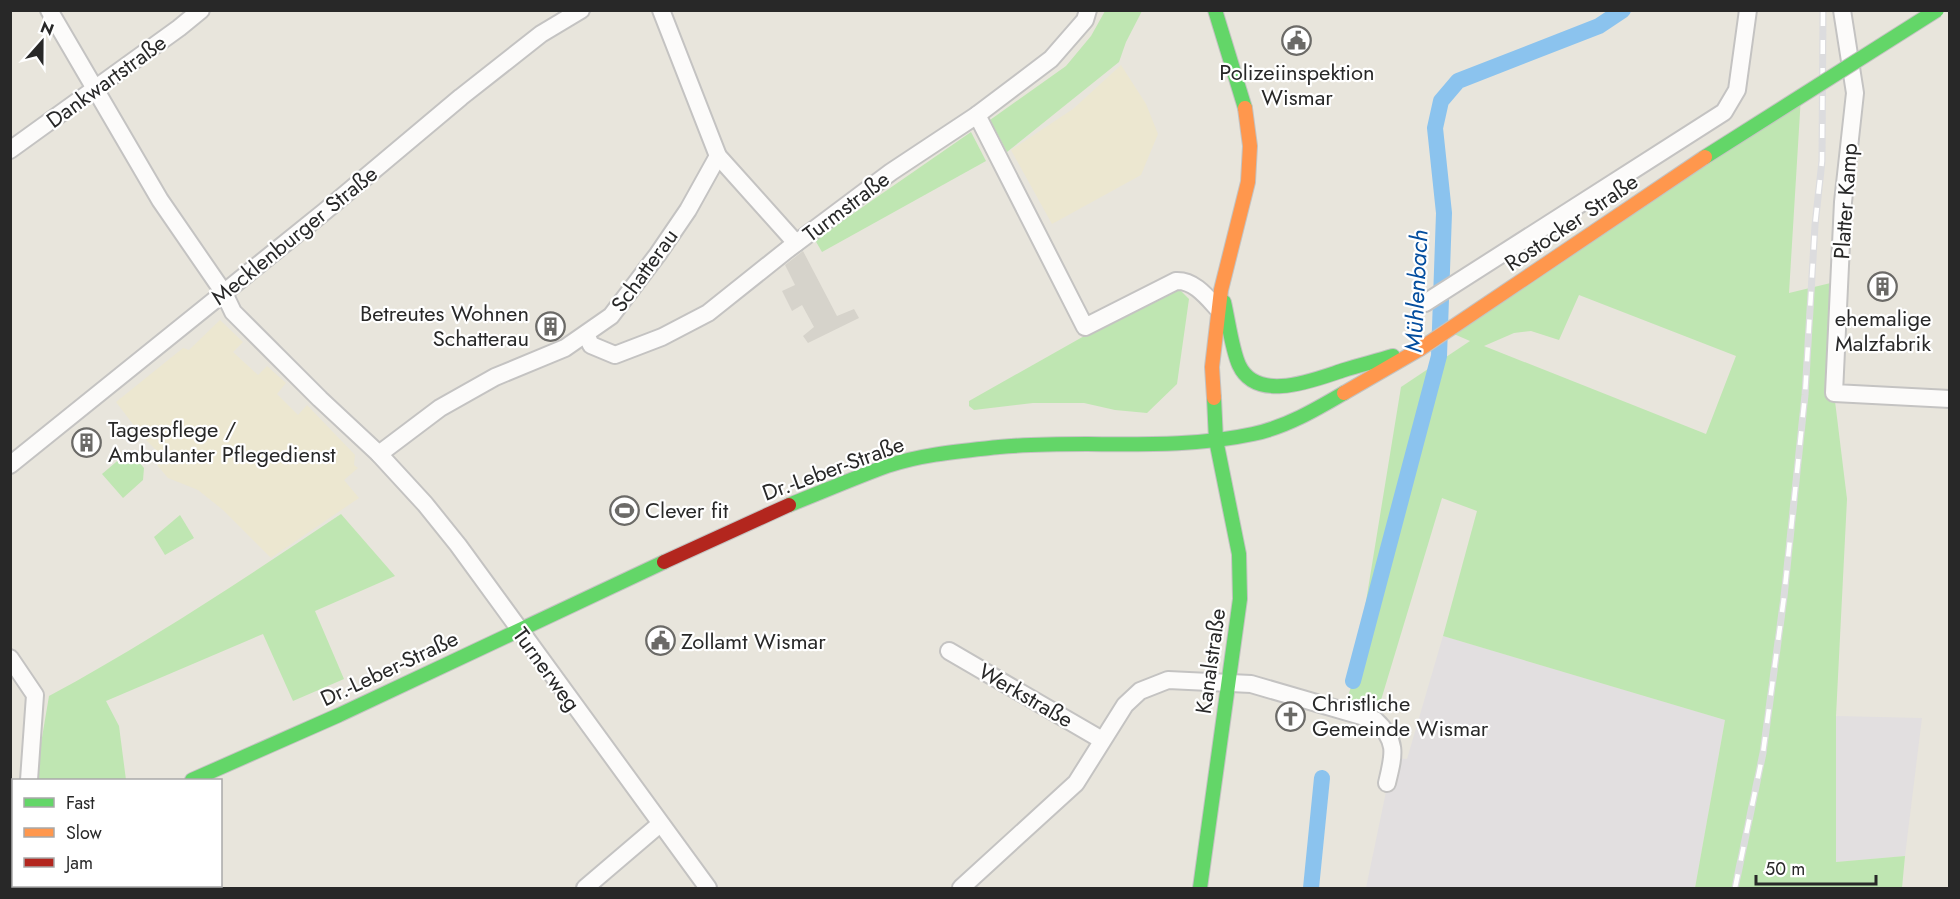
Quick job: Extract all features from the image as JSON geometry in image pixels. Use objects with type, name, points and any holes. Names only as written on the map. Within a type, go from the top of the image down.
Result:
[{"type":"main road","points":[[1215,10],[1244,102],[1250,146],[1248,182],[1218,309],[1212,368],[1215,440]]},
{"type":"main road","name":"Rostocker Straße","points":[[1215,440],[1254,434],[1283,425],[1348,392],[1420,349],[1687,169],[1937,10]]},
{"type":"main road","points":[[1221,290],[1239,366],[1244,374],[1264,385],[1297,386],[1342,370],[1420,349]]},
{"type":"main road","name":"Dr.-Leber-Straße","points":[[194,779],[293,736],[762,516],[824,490],[910,460],[1002,447],[1215,440]]},
{"type":"main road","name":"Kanalstraße","points":[[1200,888],[1240,599],[1239,554],[1215,440]]},
{"type":"street","name":"Turnerweg","points":[[49,10],[160,200],[224,293],[233,312],[379,454],[425,504],[458,545],[708,888]]},
{"type":"street","name":"Dankwartstraße","points":[[10,150],[201,10]]},
{"type":"street","points":[[661,10],[718,156],[796,243]]},
{"type":"street","name":"Turmstraße","points":[[586,334],[591,345],[615,355],[662,338],[708,313],[891,172],[977,115],[1051,59],[1085,20],[1088,10]]},
{"type":"street","points":[[1425,303],[1724,112],[1737,90],[1748,10]]},
{"type":"street","name":"Platter Kamp","points":[[1842,10],[1855,93],[1843,202],[1834,393],[1950,399]]},
{"type":"street","name":"Mecklenburger Straße","points":[[10,465],[224,293],[469,90],[542,34],[576,12]]},
{"type":"street","points":[[977,115],[1085,327],[1176,281],[1182,281],[1200,290],[1218,309]]},
{"type":"street","name":"Schatterau","points":[[379,454],[440,408],[495,377],[565,348],[611,316],[688,210],[718,156]]},
{"type":"street","name":"Werkstraße","points":[[949,651],[1102,740]]},
{"type":"street","points":[[10,658],[36,695],[29,779]]},
{"type":"street","points":[[962,888],[1076,783],[1125,705],[1140,691],[1168,680],[1251,684],[1375,720],[1386,730],[1392,740],[1393,758],[1387,783]]},
{"type":"street","points":[[585,888],[660,824]]},
{"type":"shaded area","points":[[1121,65],[1146,104],[1158,134],[1141,175],[1052,224],[1011,150],[1073,109]]},
{"type":"shaded area","points":[[803,251],[837,316],[854,309],[859,318],[808,343],[803,336],[814,327],[802,305],[792,311],[782,291],[795,285],[785,265]]},
{"type":"shaded area","points":[[220,320],[243,342],[233,352],[258,375],[267,366],[286,383],[277,394],[298,415],[307,405],[355,455],[354,465],[358,468],[344,480],[359,498],[271,558],[223,510],[198,490],[168,478],[157,465],[164,458],[142,436],[116,402],[183,348],[189,350]]},
{"type":"shaded area","points":[[1443,636],[1725,720],[1695,888],[1366,888],[1393,758],[1407,759]]},
{"type":"shaded area","points":[[1836,716],[1922,718],[1905,856],[1836,862]]},
{"type":"green space","points":[[1105,11],[1142,11],[1126,42],[1119,62],[1007,152],[990,120],[1066,66],[1091,36]]},
{"type":"green space","points":[[1801,96],[1789,293],[1839,281],[1834,393],[1847,499],[1836,716],[1836,862],[1905,856],[1902,888],[1695,888],[1725,720],[1443,636],[1477,511],[1442,498],[1375,720],[1345,705],[1353,681],[1401,387],[1470,341],[1447,331]],"holes":[[[1579,295],[1736,356],[1706,434],[1484,346],[1514,333],[1531,331],[1559,340]]]},
{"type":"green space","points":[[971,132],[986,161],[822,252],[815,240]]},
{"type":"green space","points":[[1171,287],[1181,291],[1189,299],[1177,384],[1147,413],[1115,410],[1084,403],[1033,403],[974,410],[969,406],[969,401]]},
{"type":"green space","points":[[129,451],[144,468],[143,480],[123,498],[102,474]]},
{"type":"green space","points":[[341,514],[395,576],[315,611],[344,679],[293,701],[263,634],[106,701],[119,726],[126,779],[35,779],[49,696],[161,631]]},
{"type":"green space","points":[[180,515],[194,538],[165,555],[154,537]]},
{"type":"waterway","name":"Mühlenbach","points":[[1353,681],[1439,356],[1444,213],[1435,128],[1441,101],[1458,81],[1599,26],[1623,10]]},
{"type":"waterway","name":"Mühlenbach","points":[[1311,888],[1322,778]]},
{"type":"railway","points":[[1735,888],[1763,753],[1784,597],[1805,395],[1815,225],[1822,161],[1823,10]]},
{"type":"traffic: fast","points":[[1215,10],[1245,108]]},
{"type":"traffic: fast","points":[[1705,157],[1937,10]]},
{"type":"traffic: fast","points":[[1224,302],[1239,365],[1248,377],[1259,384],[1288,386],[1303,383],[1393,356]]},
{"type":"traffic: fast","points":[[789,505],[887,466],[942,454],[1031,445],[1190,442],[1253,434],[1289,422],[1344,393]]},
{"type":"traffic: fast","points":[[1200,888],[1240,599],[1239,554],[1216,440],[1214,398]]},
{"type":"traffic: fast","points":[[194,779],[339,715],[664,562]]},
{"type":"traffic: slow","points":[[1214,398],[1212,367],[1221,290],[1248,182],[1250,146],[1245,108]]},
{"type":"traffic: slow","points":[[1420,349],[1705,157]]},
{"type":"traffic: slow","points":[[1344,393],[1420,349]]},
{"type":"traffic: jam","points":[[664,562],[789,505]]},
{"type":"place","name":"Polizeiinspektion Wismar","points":[[1297,40]]},
{"type":"place","name":"ehemalige Malzfabrik","points":[[1883,286]]},
{"type":"place","name":"Betreutes Wohnen Schatterau","points":[[550,326]]},
{"type":"place","name":"Tagespflege / Ambulanter Pflegedienst","points":[[87,442]]},
{"type":"place","name":"Clever fit","points":[[624,510]]},
{"type":"place","name":"Zollamt Wismar","points":[[660,641]]},
{"type":"place","name":"Christliche Gemeinde Wismar","points":[[1291,716]]}]
